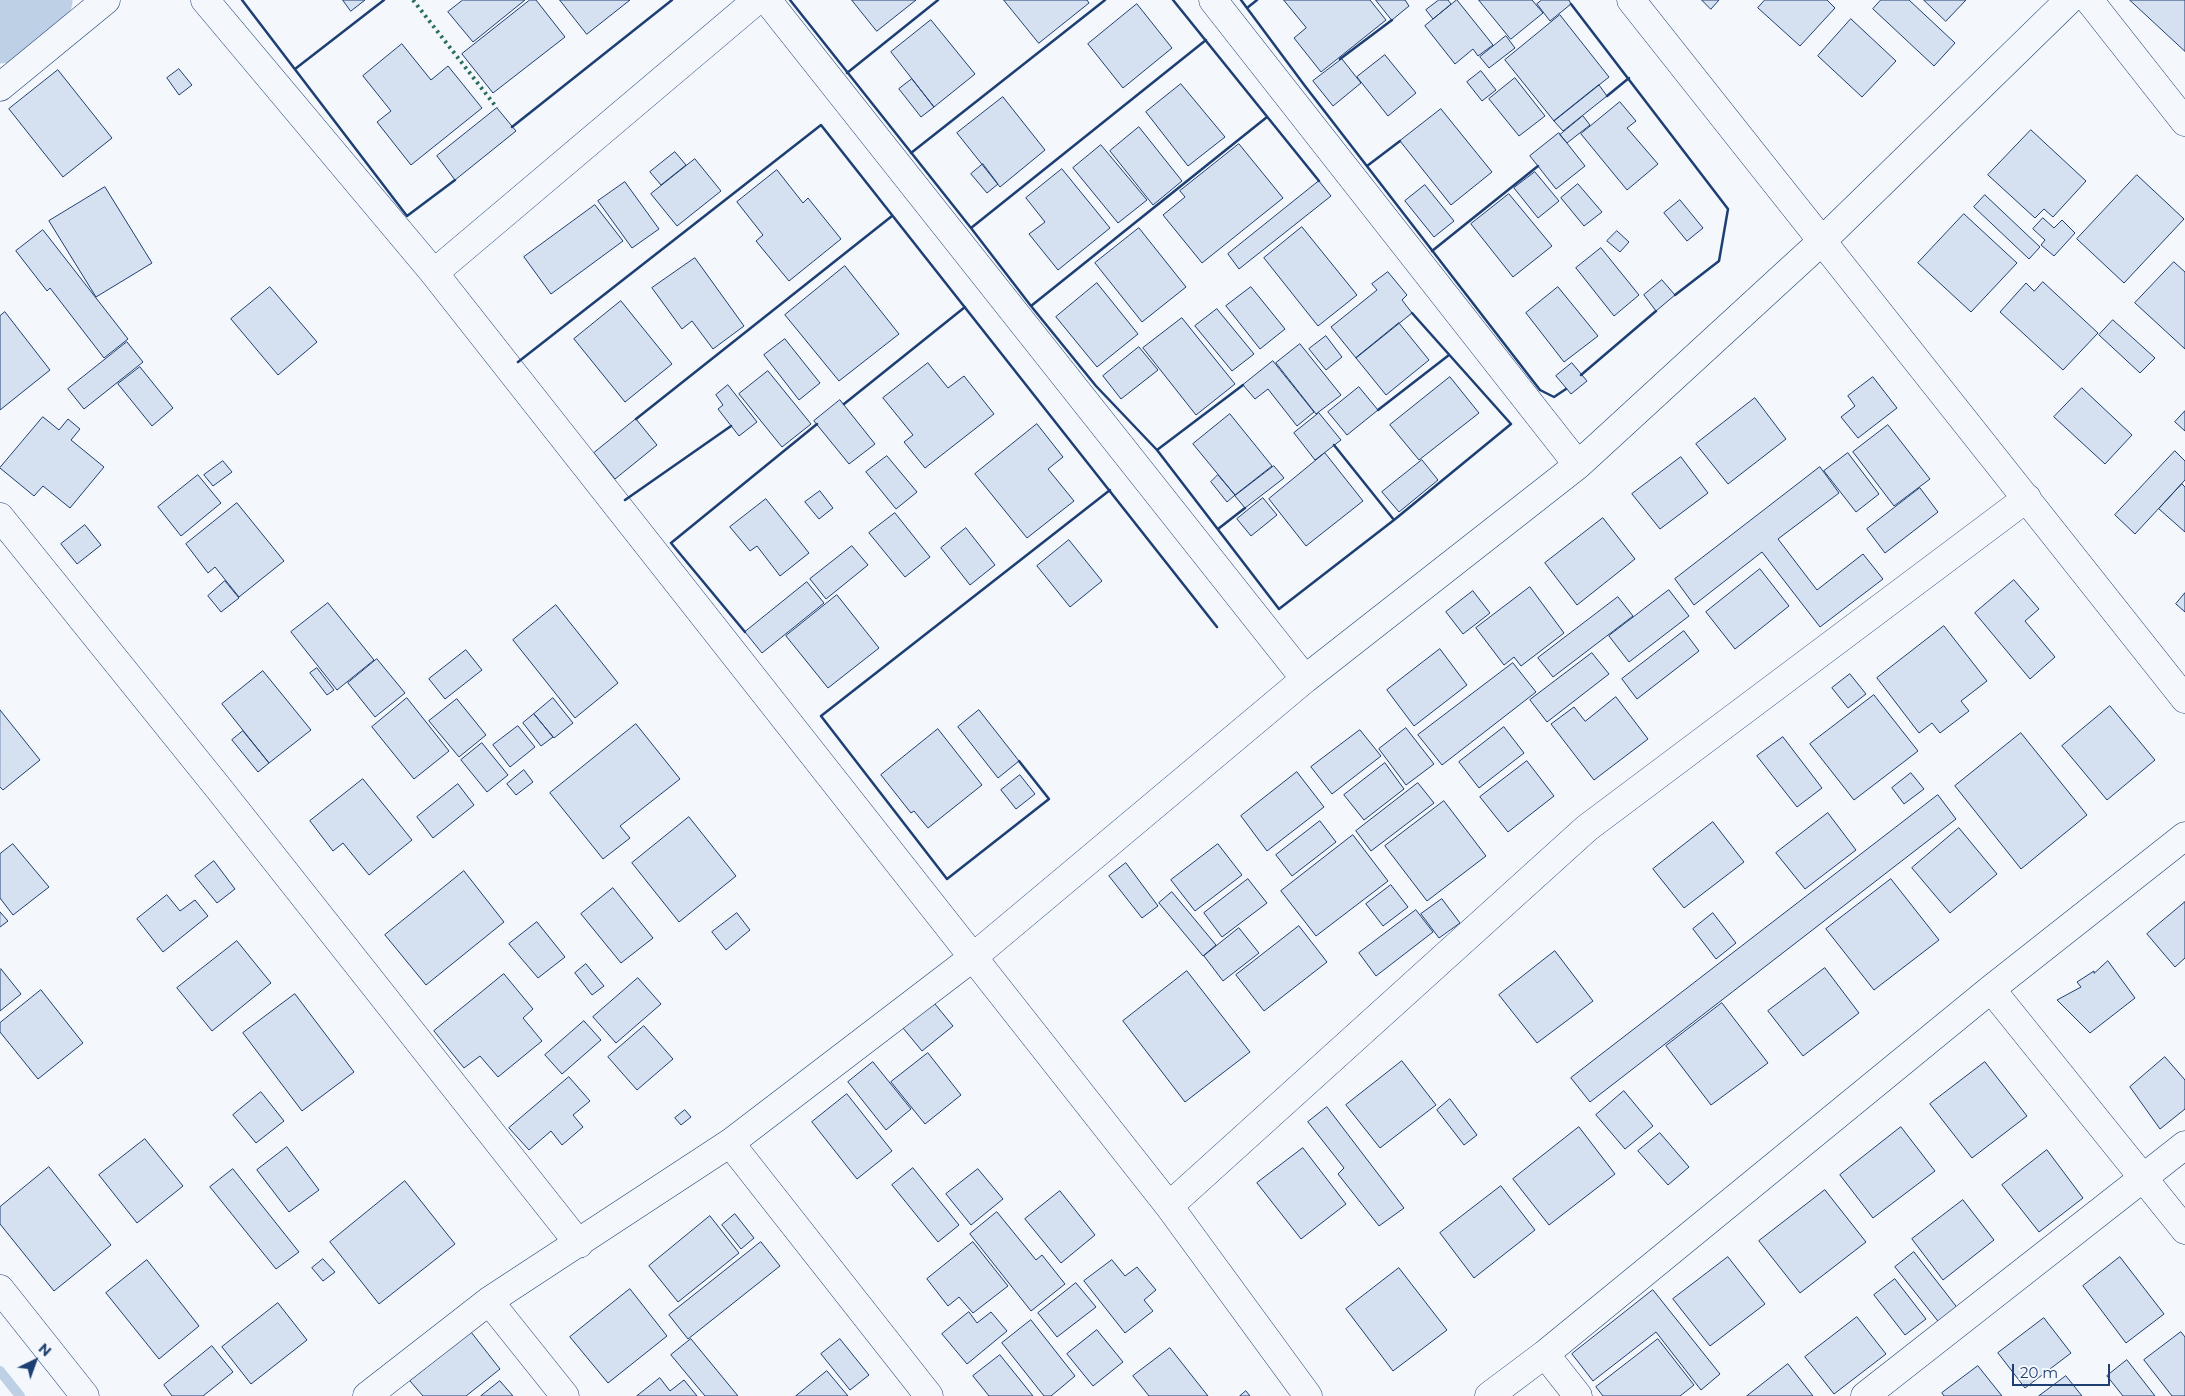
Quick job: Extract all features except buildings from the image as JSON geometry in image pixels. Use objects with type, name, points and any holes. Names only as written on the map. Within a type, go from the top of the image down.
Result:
[{"type":"street","points":[[0,87],[106,0]]},
{"type":"street","points":[[205,0],[434,273],[1169,1206],[1308,1396]]},
{"type":"street","points":[[434,273],[757,0]]},
{"type":"street","points":[[767,0],[1305,679]]},
{"type":"street","points":[[1213,0],[1578,464]]},
{"type":"street","points":[[1631,0],[2185,699]]},
{"type":"street","points":[[367,1396],[489,1302],[730,1143],[972,958],[1305,679],[1578,464],[1822,241],[2069,0]]},
{"type":"street","points":[[2089,0],[2185,122]]},
{"type":"street","points":[[1169,1206],[1587,828],[2027,498]]},
{"type":"street","points":[[0,517],[226,798],[578,1244]]},
{"type":"street","points":[[1489,1396],[1545,1354],[1991,989],[2185,836]]},
{"type":"street","points":[[1991,989],[2185,1230]]},
{"type":"street","points":[[730,1143],[929,1396]]},
{"type":"street","points":[[1865,1396],[2185,1146]]},
{"type":"street","points":[[0,1290],[85,1396]]},
{"type":"street","points":[[489,1302],[565,1396]]},
{"type":"street","points":[[1545,1354],[1578,1396]]},
{"type":"waterway","points":[[0,34],[43,0]]},
{"type":"waterway","points":[[0,1371],[20,1396]]},
{"type":"hedge","points":[[413,0],[497,108]]},
{"type":"wall","points":[[242,0],[407,216],[455,180]]},
{"type":"wall","points":[[295,69],[384,0]]},
{"type":"wall","points":[[512,127],[672,0]]},
{"type":"wall","points":[[790,0],[1096,386],[1157,450],[1279,609],[1394,520],[1511,424],[1412,313]]},
{"type":"wall","points":[[847,73],[938,0]]},
{"type":"wall","points":[[911,153],[1105,0]]},
{"type":"wall","points":[[1173,0],[1319,181]]},
{"type":"wall","points":[[1241,0],[1305,86],[1540,390],[1554,397],[1566,389]]},
{"type":"wall","points":[[1247,8],[1257,0]]},
{"type":"wall","points":[[1571,4],[1728,209],[1719,261],[1675,295]]},
{"type":"wall","points":[[1340,59],[1392,20]]},
{"type":"wall","points":[[971,228],[1206,40]]},
{"type":"wall","points":[[1607,96],[1629,78]]},
{"type":"wall","points":[[1031,306],[1267,117]]},
{"type":"wall","points":[[518,362],[821,125],[1217,627]]},
{"type":"wall","points":[[1367,166],[1400,141]]},
{"type":"wall","points":[[1432,251],[1538,166]]},
{"type":"wall","points":[[636,419],[892,216]]},
{"type":"wall","points":[[844,404],[965,307]]},
{"type":"wall","points":[[1581,375],[1656,311]]},
{"type":"wall","points":[[1378,410],[1449,355]]},
{"type":"wall","points":[[1157,450],[1243,385]]},
{"type":"wall","points":[[745,632],[671,543],[817,424]]},
{"type":"wall","points":[[625,500],[731,426]]},
{"type":"wall","points":[[1334,445],[1394,520]]},
{"type":"wall","points":[[1019,761],[1049,799],[947,879],[821,716],[1110,490]]},
{"type":"wall","points":[[1218,529],[1245,508]]}]
